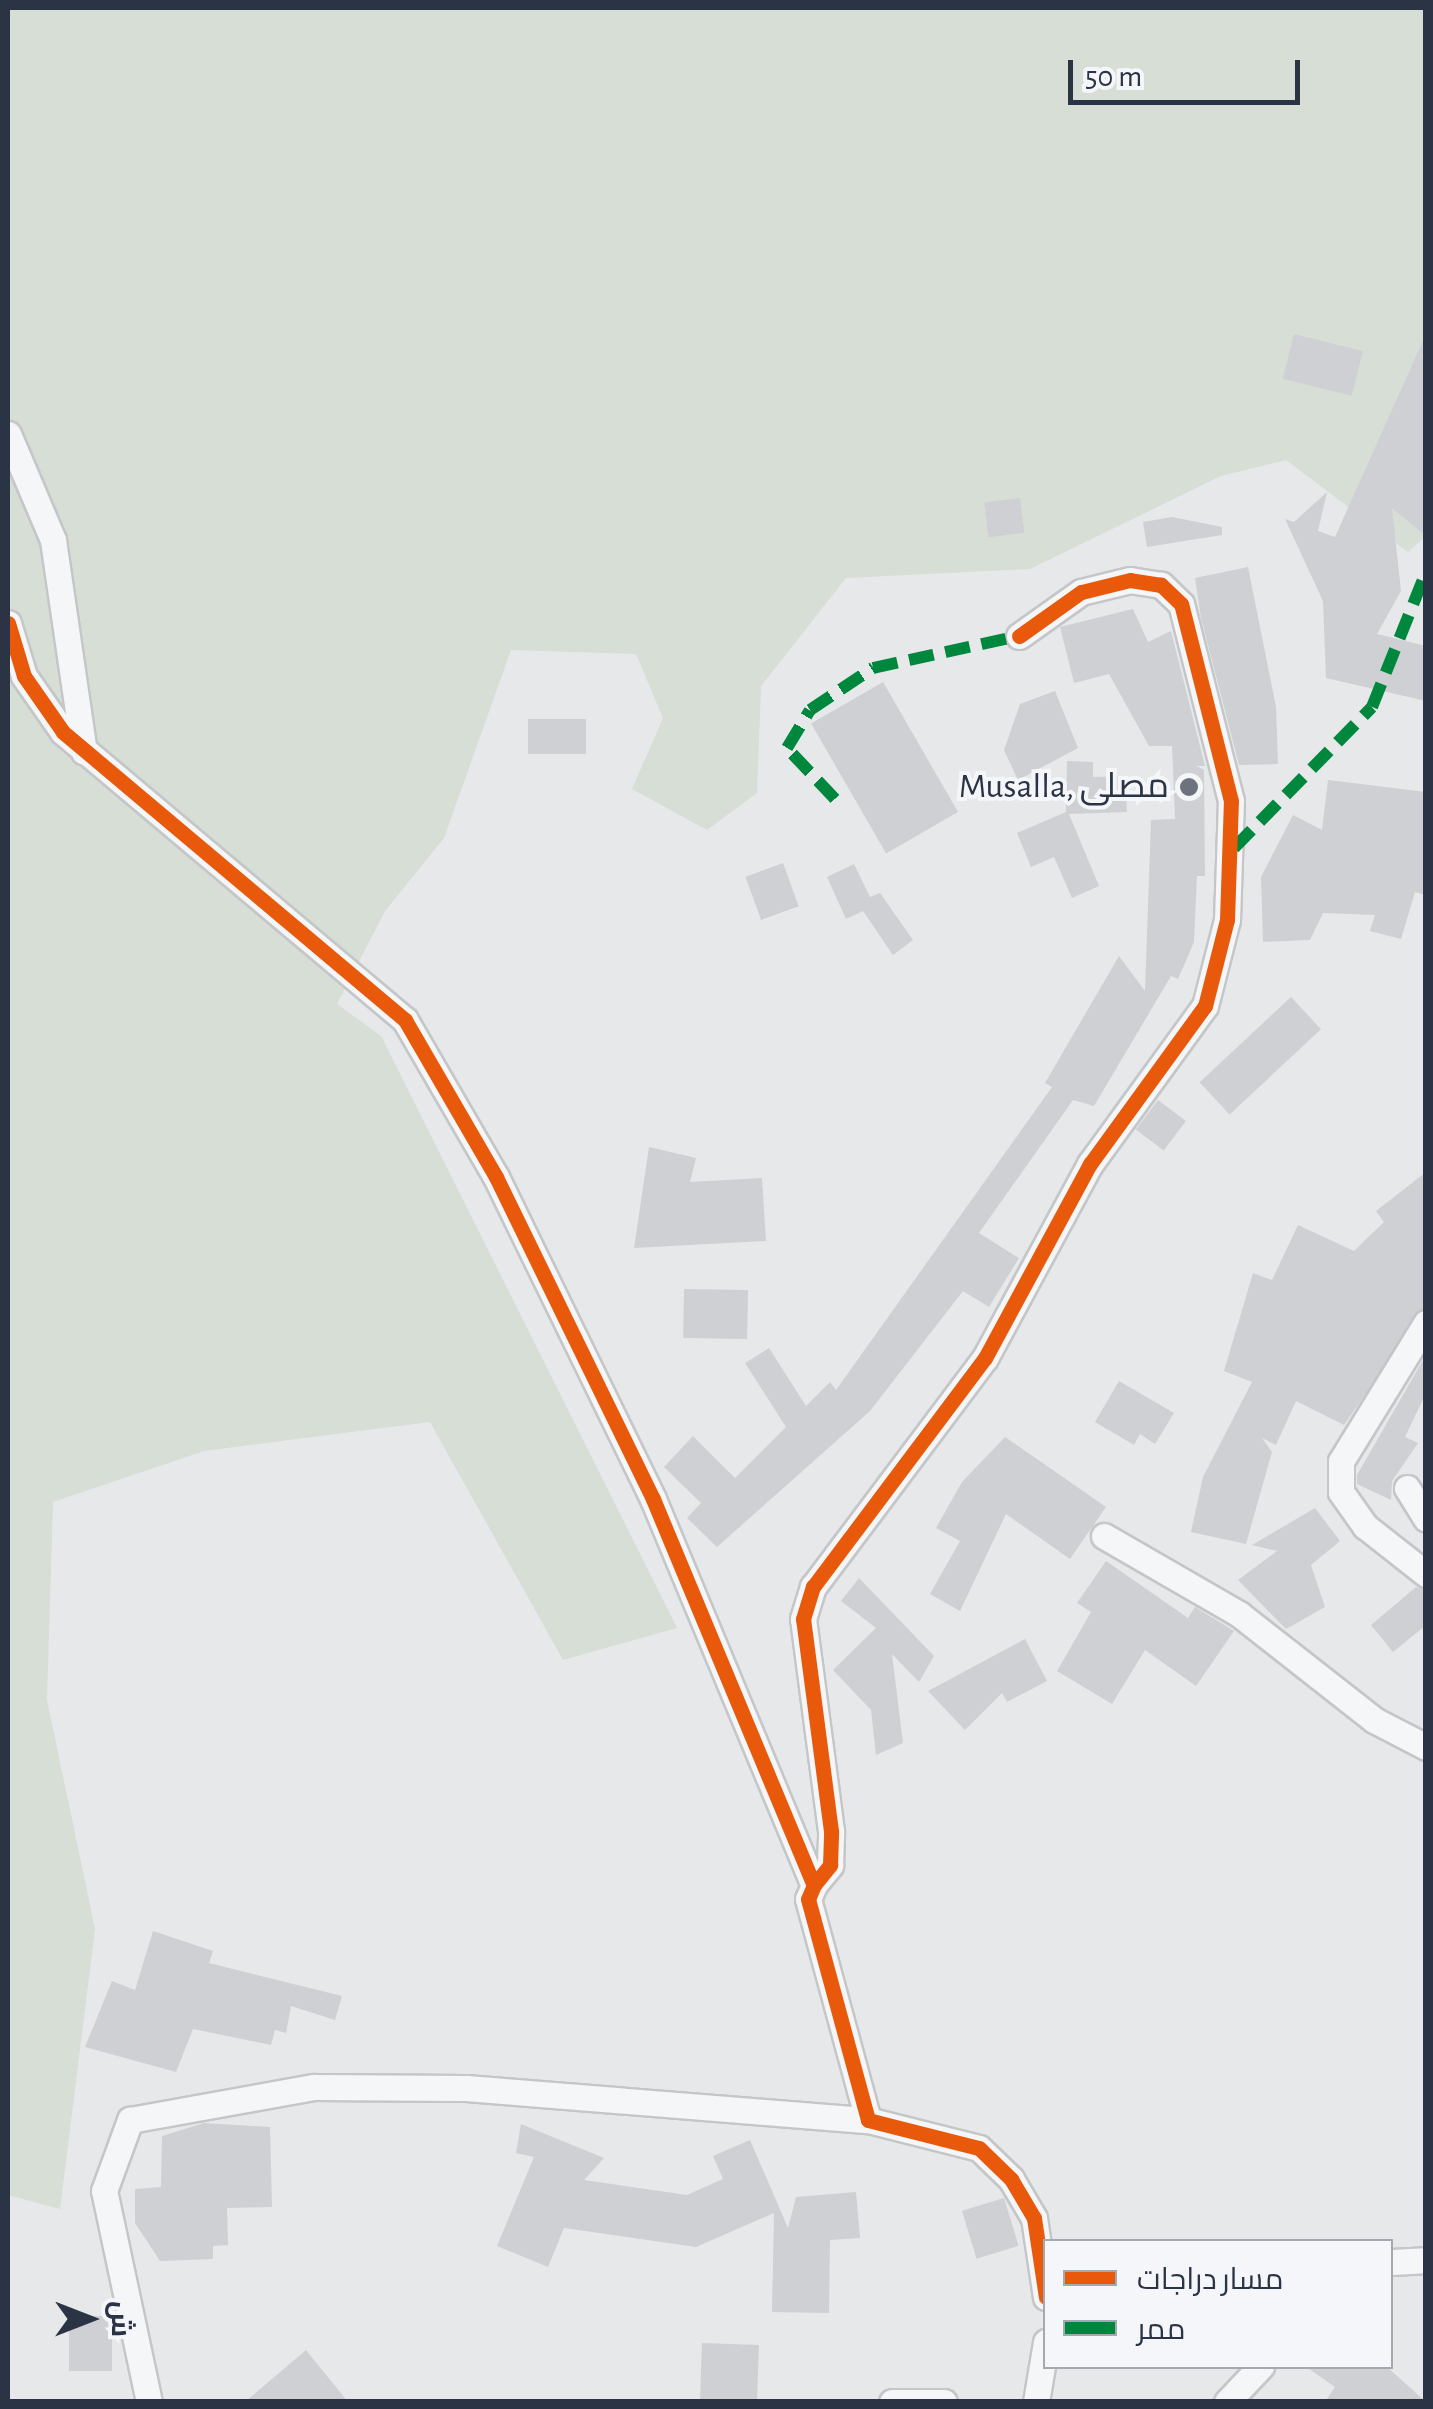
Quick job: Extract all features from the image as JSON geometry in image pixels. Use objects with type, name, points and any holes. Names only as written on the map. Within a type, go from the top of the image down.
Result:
[{"type":"street","points":[[8,434],[53,540],[84,752]]},
{"type":"street","points":[[868,2120],[808,1899],[830,1865],[831,1831],[803,1619],[814,1587],[986,1358],[1090,1164],[1205,1006],[1227,920],[1230,800],[1181,604],[1161,585],[1130,580],[1081,592],[1019,636]]},
{"type":"street","points":[[8,622],[24,676],[84,752],[405,1020],[602,1382],[814,1885]]},
{"type":"street","points":[[1426,1324],[1341,1461],[1341,1492],[1365,1526],[1426,1574]]},
{"type":"street","points":[[1407,1488],[1426,1518]]},
{"type":"street","points":[[1104,1536],[1239,1614],[1374,1720],[1426,1747]]},
{"type":"street","points":[[149,2402],[104,2191],[130,2120],[314,2087],[466,2088],[868,2120],[979,2148],[1011,2178],[1034,2218],[1043,2277]]},
{"type":"street","points":[[1393,2262],[1426,2260]]},
{"type":"street","points":[[1036,2402],[1043,2360]]},
{"type":"street","points":[[1226,2402],[1258,2369]]},
{"type":"street","points":[[892,2402],[944,2402]]},
{"type":"shaded area","points":[[8,8],[1426,8],[1426,536],[1408,552],[1286,460],[1221,476],[1030,569],[846,578],[761,686],[757,793],[707,830],[632,789],[663,718],[636,654],[511,650],[444,838],[385,911],[337,1004],[381,1036],[677,1628],[563,1660],[430,1422],[204,1451],[53,1502],[47,1700],[95,1929],[60,2209],[8,2195]]},
{"type":"building","points":[[1294,334],[1363,351],[1352,396],[1283,379]]},
{"type":"building","points":[[1426,334],[1426,536],[1392,508],[1401,591],[1377,634],[1426,646],[1426,701],[1326,678],[1323,601],[1285,519],[1294,522],[1327,492],[1318,531],[1335,537]]},
{"type":"building","points":[[1020,498],[1024,533],[989,537],[984,502]]},
{"type":"building","points":[[1172,517],[1222,527],[1222,535],[1147,547],[1143,522]]},
{"type":"building","points":[[1248,567],[1276,707],[1278,764],[1239,765],[1201,618],[1195,578]]},
{"type":"building","points":[[1133,609],[1148,642],[1171,631],[1205,766],[1197,766],[1204,770],[1205,876],[1197,876],[1194,942],[1178,979],[1171,976],[1094,1106],[1073,1100],[979,1233],[1019,1258],[989,1307],[963,1291],[870,1411],[717,1547],[687,1518],[701,1503],[664,1467],[693,1436],[735,1478],[786,1427],[745,1363],[769,1348],[806,1406],[830,1382],[836,1390],[1052,1087],[1045,1083],[1119,956],[1145,991],[1151,820],[1175,819],[1172,746],[1149,746],[1109,674],[1074,683],[1060,627]]},
{"type":"building","points":[[883,682],[958,812],[886,853],[811,724]]},
{"type":"building","points":[[1055,691],[1078,748],[1018,780],[1004,750],[1020,704]]},
{"type":"building","points":[[528,719],[586,719],[586,754],[528,754]]},
{"type":"building","points":[[1067,761],[1093,762],[1093,777],[1125,776],[1127,812],[1069,814],[1099,886],[1072,898],[1054,857],[1031,867],[1017,833],[1066,812]]},
{"type":"building","points":[[1328,780],[1426,792],[1426,895],[1415,892],[1401,939],[1370,931],[1375,915],[1323,913],[1310,940],[1263,942],[1261,877],[1293,815],[1322,830]]},
{"type":"building","points":[[783,863],[799,906],[761,920],[745,877]]},
{"type":"building","points":[[854,864],[870,897],[880,893],[913,940],[893,955],[863,911],[846,919],[827,877]]},
{"type":"building","points":[[1291,997],[1321,1029],[1230,1114],[1200,1082]]},
{"type":"building","points":[[1158,1100],[1186,1121],[1164,1151],[1136,1130]]},
{"type":"building","points":[[649,1147],[696,1158],[690,1182],[762,1178],[766,1241],[634,1248]]},
{"type":"building","points":[[1426,1172],[1426,1307],[1344,1425],[1296,1401],[1276,1445],[1262,1438],[1272,1452],[1246,1544],[1191,1532],[1203,1477],[1252,1382],[1224,1371],[1253,1273],[1272,1280],[1298,1225],[1354,1251],[1384,1222],[1376,1211]]},
{"type":"building","points":[[684,1289],[748,1290],[747,1339],[683,1338]]},
{"type":"building","points":[[1426,1355],[1426,1393],[1405,1437],[1418,1443],[1392,1481],[1391,1500],[1357,1484],[1357,1475]]},
{"type":"building","points":[[1119,1381],[1174,1413],[1155,1444],[1140,1434],[1134,1445],[1095,1422]]},
{"type":"building","points":[[1005,1437],[1106,1507],[1070,1559],[1006,1514],[960,1611],[930,1594],[960,1541],[936,1528],[962,1482]]},
{"type":"building","points":[[1315,1508],[1340,1541],[1311,1565],[1325,1607],[1286,1629],[1238,1580],[1277,1551],[1252,1545]]},
{"type":"building","points":[[1106,1561],[1188,1618],[1195,1607],[1234,1631],[1196,1686],[1145,1650],[1112,1704],[1057,1671],[1091,1612],[1077,1603]]},
{"type":"building","points":[[859,1578],[934,1656],[919,1682],[892,1654],[903,1743],[876,1755],[871,1710],[833,1670],[876,1628],[841,1601]]},
{"type":"building","points":[[1416,1587],[1426,1590],[1426,1625],[1393,1652],[1371,1625]]},
{"type":"building","points":[[1025,1639],[1047,1681],[1007,1702],[1002,1693],[965,1730],[928,1691]]},
{"type":"building","points":[[153,1931],[213,1951],[209,1963],[342,1996],[335,2020],[291,2006],[286,2033],[275,2030],[271,2045],[193,2029],[176,2072],[85,2047],[112,1981],[135,1990]]},
{"type":"building","points":[[204,2123],[270,2127],[272,2207],[227,2208],[228,2245],[213,2246],[213,2259],[160,2261],[135,2223],[135,2189],[161,2187],[162,2136]]},
{"type":"building","points":[[521,2124],[604,2158],[584,2180],[687,2195],[723,2179],[713,2156],[750,2140],[788,2228],[796,2197],[856,2192],[860,2238],[830,2240],[829,2313],[772,2312],[774,2213],[696,2247],[564,2228],[548,2267],[497,2246],[534,2157],[516,2153]]},
{"type":"building","points":[[1004,2198],[1019,2246],[977,2259],[962,2211]]},
{"type":"building","points":[[69,2316],[112,2316],[112,2371],[69,2371]]},
{"type":"building","points":[[702,2343],[759,2345],[757,2402],[700,2402]]},
{"type":"building","points":[[306,2350],[348,2402],[245,2402]]},
{"type":"building","points":[[1309,2369],[1389,2369],[1426,2402],[1325,2402],[1335,2387]]},
{"type":"marked path","points":[[1234,848],[1372,707],[1426,572]]},
{"type":"marked path","points":[[835,799],[787,748],[810,710],[873,668],[1019,636]]},
{"type":"cycle path","points":[[814,1885],[830,1865],[831,1831],[803,1619],[813,1587],[985,1358],[1090,1164],[1205,1006],[1227,920],[1231,801],[1181,604],[1161,585],[1130,580],[1081,592],[1019,636]]},
{"type":"cycle path","points":[[8,623],[24,676],[63,732],[405,1020],[496,1177],[653,1499],[814,1885],[808,1899],[868,2120],[979,2148],[1011,2179],[1034,2218],[1043,2277]]},
{"type":"place","name":"Musalla, مصلى","points":[[1189,787]]}]
